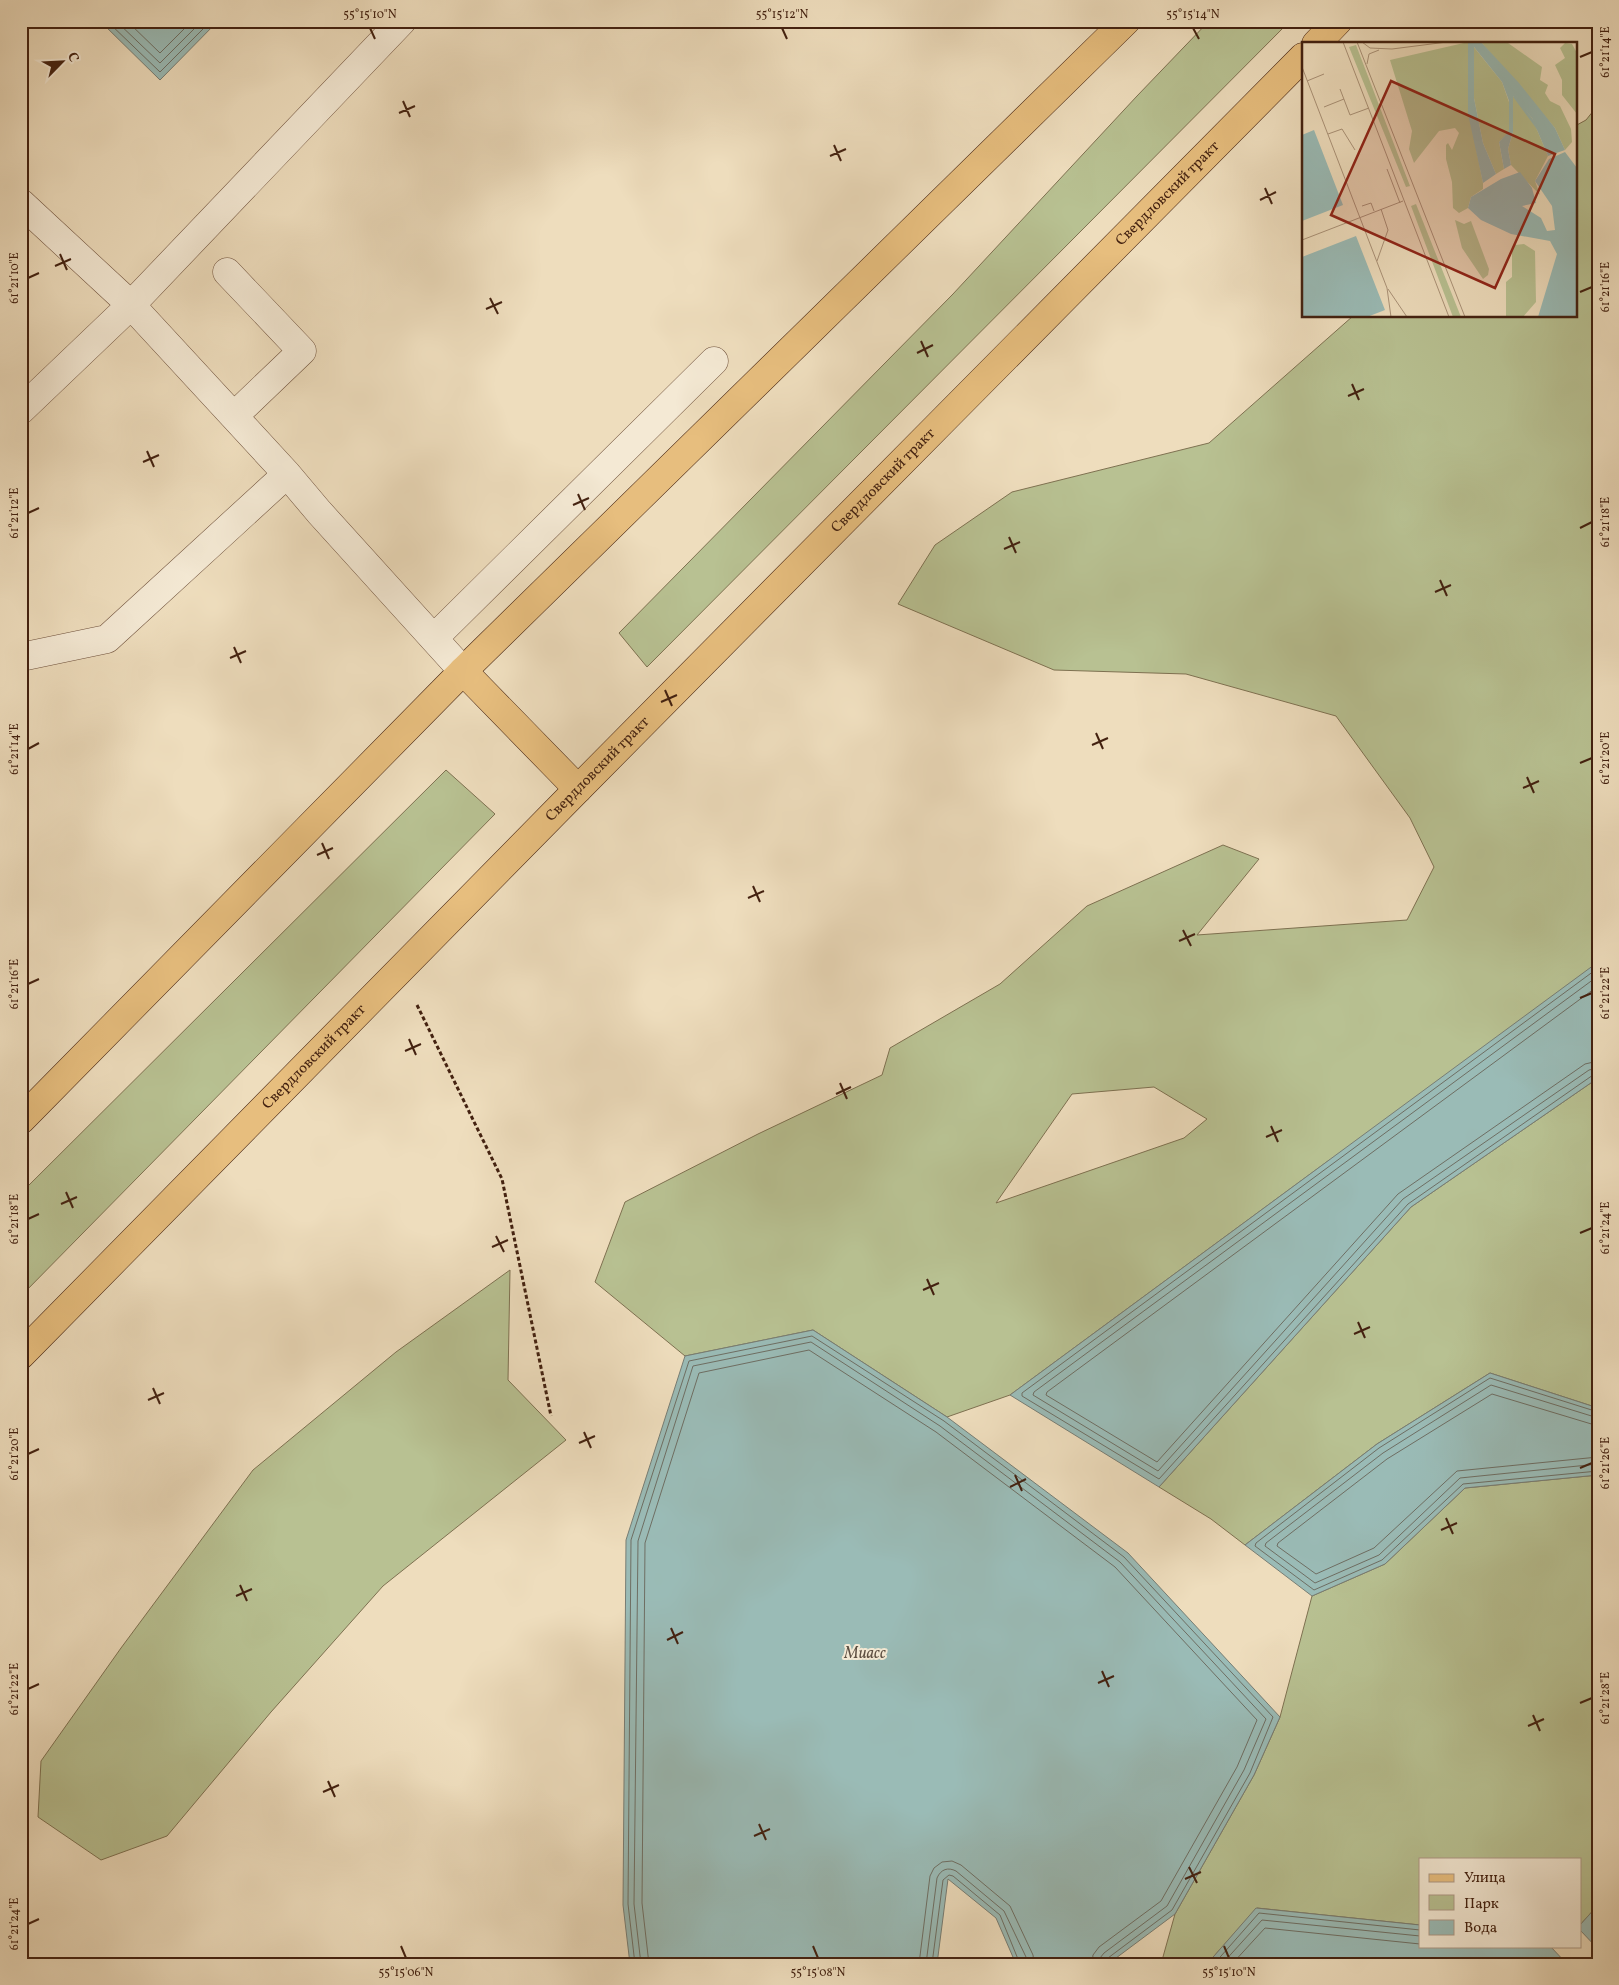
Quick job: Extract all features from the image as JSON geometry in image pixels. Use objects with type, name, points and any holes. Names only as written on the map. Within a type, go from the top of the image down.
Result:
[{"type":"main road","points":[[21,1120],[463,670],[1126,21]]},
{"type":"main road","points":[[1318,42],[1338,21]]},
{"type":"main road","name":"Свердловский тракт","points":[[21,1355],[1302,58]]},
{"type":"main road","points":[[463,670],[578,789]]},
{"type":"lane","points":[[21,410],[131,305],[402,21]]},
{"type":"lane","points":[[21,203],[131,305],[287,474],[463,670]]},
{"type":"lane","points":[[226,272],[302,351],[234,416]]},
{"type":"lane","points":[[434,638],[714,361]]},
{"type":"lane","points":[[21,657],[107,640],[287,474]]},
{"type":"path","points":[[400,970],[502,1179],[551,1416]]},
{"type":"green space","points":[[1209,21],[1290,21],[647,667],[619,633],[953,294]]},
{"type":"green space","points":[[1598,105],[1598,1000],[1328,1161],[1010,1395],[947,1417],[813,1330],[685,1356],[595,1282],[625,1202],[758,1134],[882,1075],[890,1048],[1000,984],[1087,906],[1223,845],[1259,859],[1197,935],[1407,920],[1434,867],[1410,818],[1336,716],[1186,674],[1054,670],[898,604],[935,545],[1012,492],[1209,443],[1351,318],[1576,318],[1576,125],[1586,120]],"holes":[[[1154,1087],[1207,1119],[1184,1138],[996,1203],[1072,1094]]]},
{"type":"green space","points":[[446,770],[495,814],[21,1296],[21,1193]]},
{"type":"green space","points":[[1598,1078],[1598,1408],[1490,1373],[1377,1444],[1245,1545],[1211,1519],[1159,1487],[1411,1207]]},
{"type":"green space","points":[[510,1270],[508,1380],[566,1440],[383,1586],[271,1712],[167,1836],[101,1860],[38,1817],[41,1761],[121,1648],[253,1470],[396,1352]]},
{"type":"green space","points":[[1598,1475],[1598,1905],[1582,1923],[1582,1858],[1419,1858],[1419,1925],[1257,1908],[1207,1964],[1161,1964],[1175,1914],[1254,1775],[1280,1717],[1312,1596],[1385,1564],[1465,1488]]},
{"type":"water","points":[[100,21],[218,21],[160,80]]},
{"type":"water","points":[[1598,962],[1598,1078],[1411,1207],[1159,1487],[1010,1395]]},
{"type":"water","name":"Миасс","points":[[813,1330],[947,1417],[1128,1553],[1280,1717],[1254,1775],[1175,1914],[1108,1964],[1016,1964],[996,1918],[948,1879],[937,1964],[630,1964],[623,1905],[626,1540],[685,1356]]},
{"type":"water","points":[[1490,1373],[1598,1408],[1598,1475],[1465,1488],[1385,1564],[1312,1596],[1245,1545],[1377,1444]]},
{"type":"water","points":[[1598,1905],[1598,1949],[1582,1932],[1582,1923]]},
{"type":"water","points":[[1256,1908],[1419,1925],[1419,1948],[1552,1948],[1567,1964],[1207,1964]]}]
